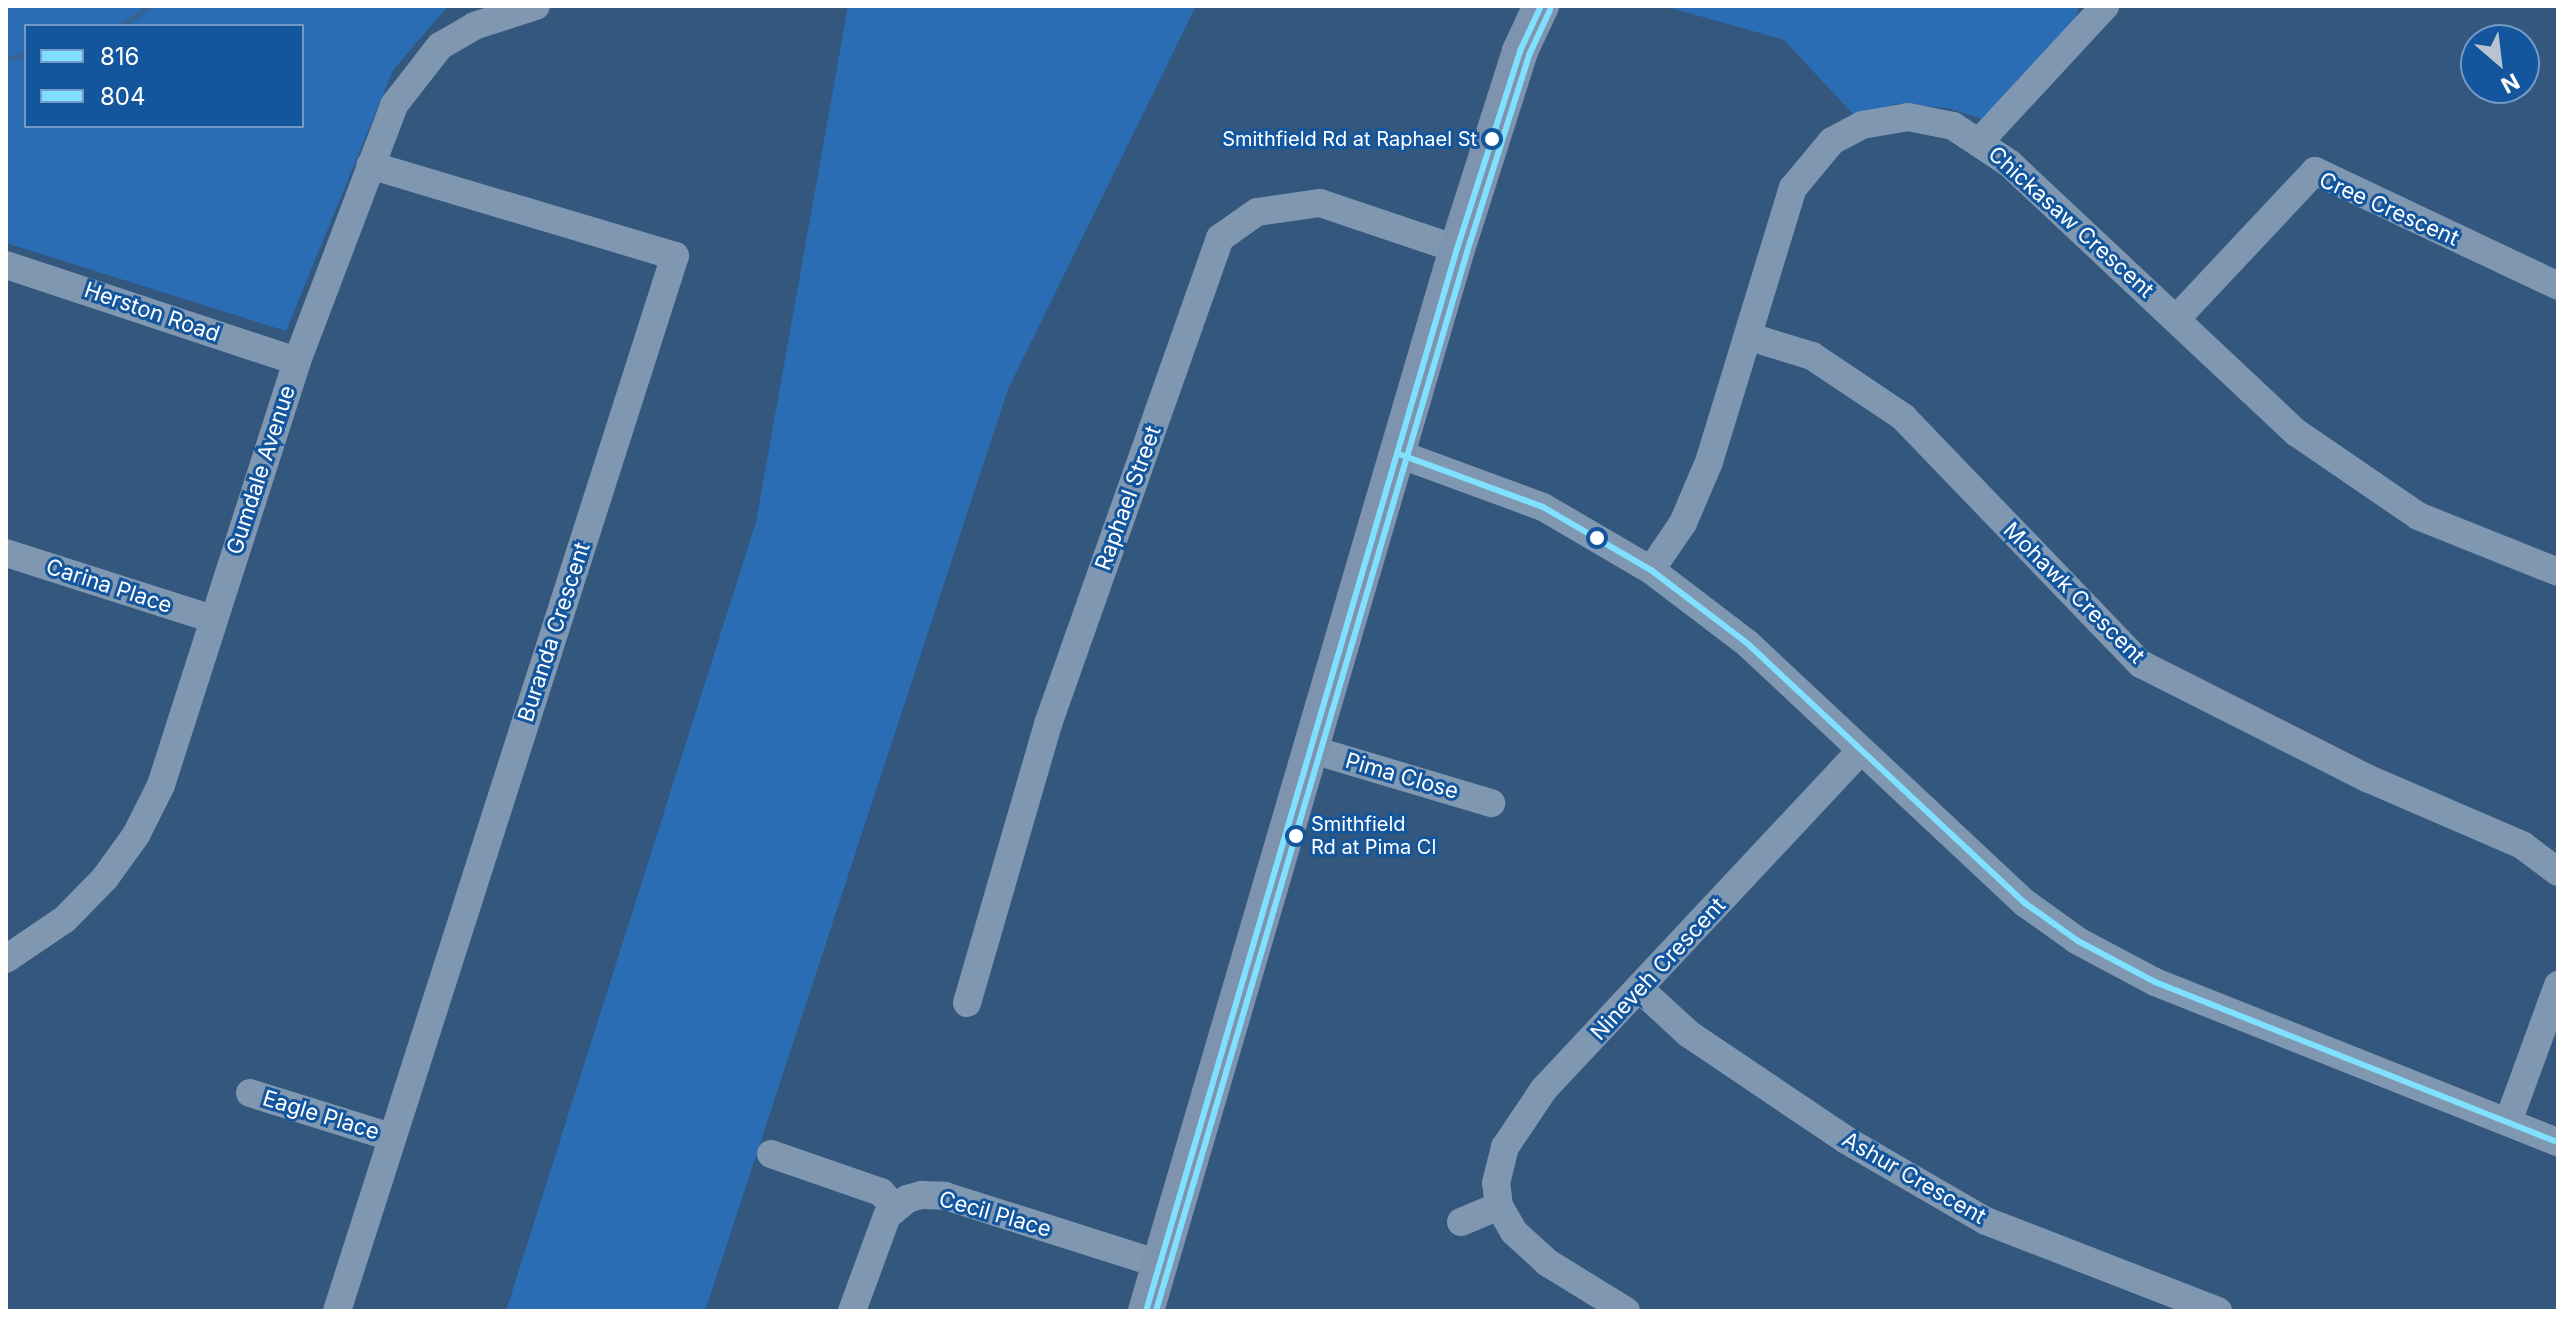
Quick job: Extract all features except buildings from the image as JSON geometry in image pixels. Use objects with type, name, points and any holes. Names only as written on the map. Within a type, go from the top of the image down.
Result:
[{"type":"main road","points":[[1520,51],[1526,6]]},
{"type":"main road","points":[[1146,1311],[1313,750],[1457,249],[1520,51],[1541,6]]},
{"type":"street","name":"Gumdale Avenue","points":[[6,959],[65,919],[105,878],[136,835],[161,785],[297,361],[394,105],[440,46],[474,26],[536,6]]},
{"type":"street","points":[[1981,140],[2105,6]]},
{"type":"street","name":"Chickasaw Crescent","points":[[1651,570],[1683,523],[1704,474],[1750,337],[1793,188],[1832,141],[1862,125],[1908,117],[1953,126],[1981,140],[2297,433],[2418,516],[2558,572]]},
{"type":"street","name":"Buranda Crescent","points":[[337,1311],[675,256],[370,165]]},
{"type":"street","name":"Cree Crescent","points":[[2176,319],[2315,171],[2558,286]]},
{"type":"street","name":"Raphael Street","points":[[967,1003],[1048,724],[1220,238],[1257,212],[1320,203],[1457,249]]},
{"type":"street","name":"Herston Road","points":[[6,265],[297,361]]},
{"type":"street","name":"Mohawk Crescent","points":[[1750,337],[1812,356],[1903,417],[2141,664],[2369,779],[2522,845],[2558,872]]},
{"type":"street","points":[[1399,454],[1543,507],[1651,570],[1748,644],[2025,903],[2117,963],[2558,1142]]},
{"type":"street","name":"Carina Place","points":[[6,553],[213,619]]},
{"type":"street","name":"Pima Close","points":[[1313,750],[1491,803]]},
{"type":"street","name":"Nineveh Crescent","points":[[1499,1206],[1496,1183],[1505,1147],[1520,1118],[1860,751]]},
{"type":"street","points":[[2508,1122],[2558,985]]},
{"type":"street","name":"Ashur Crescent","points":[[1640,989],[1689,1034],[1846,1140],[1986,1221],[2218,1311]]},
{"type":"street","name":"Eagle Place","points":[[250,1093],[391,1137]]},
{"type":"street","points":[[771,1154],[881,1192],[894,1207],[880,1228],[852,1311]]},
{"type":"street","name":"Cecil Place","points":[[894,1207],[921,1195],[945,1196],[1159,1264]]},
{"type":"street","points":[[1461,1222],[1499,1206],[1535,1253],[1626,1311]]},
{"type":"shaded area","points":[[6,6],[448,6],[393,70],[286,331],[6,243]]},
{"type":"shaded area","points":[[848,6],[1196,6],[1008,389],[705,1311],[506,1311],[756,522]]},
{"type":"shaded area","points":[[1664,6],[2078,6],[2076,27],[1982,119],[1948,108],[1897,104],[1853,114],[1784,40]]},
{"type":"waterway","points":[[126,24],[151,6]]},
{"type":"waterway","points":[[6,59],[24,56]]},
{"type":"transit line","name":"816","points":[[1146,1311],[1457,249],[1520,51],[1541,6]]},
{"type":"transit line","name":"804","points":[[1156,1311],[1467,252],[1529,55],[1550,10]]},
{"type":"transit line","name":"816","points":[[1399,454],[1543,507],[1651,570],[1748,644],[2025,903],[2078,941],[2155,982],[2558,1142]]},
{"type":"place","name":"Smithfield Rd at Raphael St","points":[[1492,139]]},
{"type":"place","name":"Smithfield Rd at Pima Cl","points":[[1296,836]]}]
